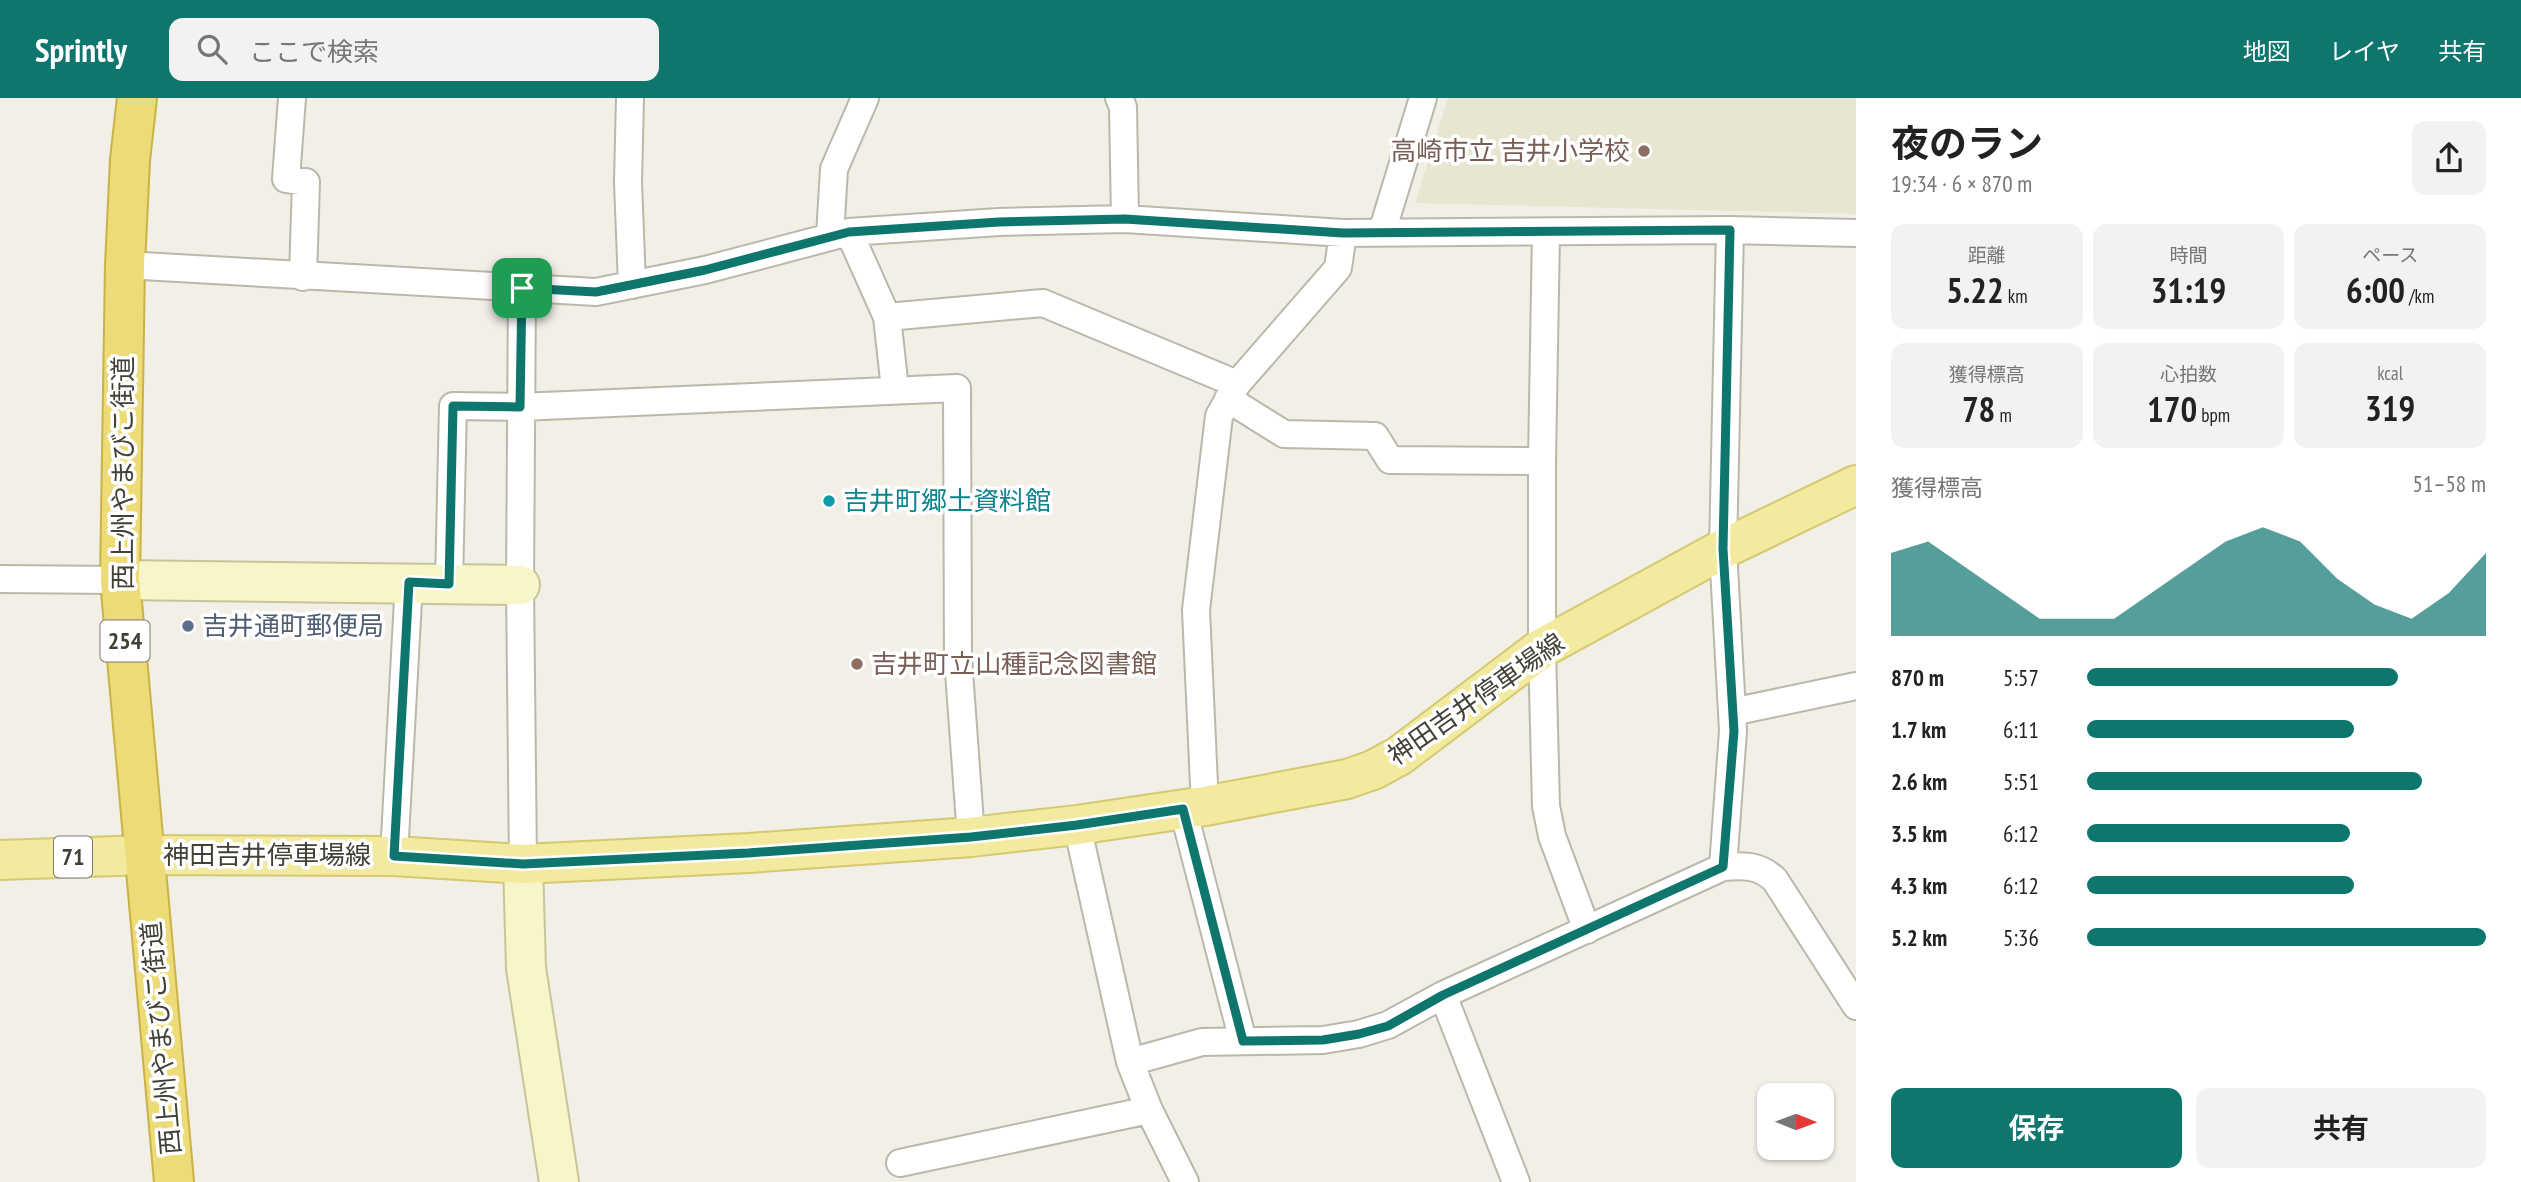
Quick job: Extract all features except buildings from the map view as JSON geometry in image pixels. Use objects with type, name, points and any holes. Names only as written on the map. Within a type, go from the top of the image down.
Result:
[{"type":"highway","name":"西上州やまびこ街道","points":[[137,98],[130,160],[125,265],[120,580],[174,1182]]},
{"type":"main road","name":"神田吉井停車場線","points":[[145,855],[394,856],[523,864],[748,853],[971,837],[1077,825],[1194,808],[1347,779],[1373,770],[1415,745],[1542,648],[1723,549],[1856,485]]},
{"type":"main road","name":"71","points":[[0,860],[145,855]]},
{"type":"street","points":[[292,98],[286,179],[306,181],[303,277]]},
{"type":"street","points":[[630,98],[628,182],[632,285]]},
{"type":"street","points":[[865,98],[834,169],[839,234],[887,317],[895,389]]},
{"type":"street","points":[[1119,98],[1123,107],[1125,219]]},
{"type":"street","points":[[1381,232],[1423,98]]},
{"type":"street","points":[[125,265],[596,292],[705,270],[839,234],[999,222],[1125,219],[1343,233],[1730,230],[1856,233]]},
{"type":"street","points":[[1723,867],[1734,731],[1723,549],[1730,230]]},
{"type":"street","points":[[1546,232],[1542,461],[1542,648],[1546,806],[1552,836],[1587,930]]},
{"type":"street","points":[[1243,1041],[1194,808],[1196,610],[1219,416],[1232,391],[1338,268],[1343,233]]},
{"type":"street","points":[[522,288],[520,584],[526,968],[559,1182]]},
{"type":"street","points":[[887,317],[1042,303],[1232,391],[1284,434],[1375,436],[1390,460],[1542,461]]},
{"type":"street","points":[[449,584],[453,406],[520,407],[957,388],[958,658],[971,837]]},
{"type":"street","points":[[0,579],[520,584]]},
{"type":"street","points":[[394,856],[409,582]]},
{"type":"street","points":[[1732,712],[1856,686]]},
{"type":"street","points":[[1077,825],[1130,1062],[1149,1110],[1185,1182]]},
{"type":"street","points":[[1130,1062],[1202,1042],[1323,1040],[1388,1026],[1443,995],[1723,867],[1741,865],[1758,867],[1775,880],[1856,1006]]},
{"type":"street","points":[[1443,995],[1516,1182]]},
{"type":"street","points":[[900,1163],[1149,1110]]},
{"type":"shaded area","name":"高崎市立 吉井小学校","points":[[1448,98],[1856,98],[1856,214],[1415,203]]},
{"type":"place","name":"高崎市立 吉井小学校","points":[[1644,151]]},
{"type":"place","name":"吉井町郷土資料館","points":[[829,501]]},
{"type":"place","name":"吉井通町郵便局","points":[[188,626]]},
{"type":"place","name":"吉井町立山種記念図書館","points":[[857,664]]},
{"type":"route","points":[[1125,219],[1343,233],[1730,230],[1723,549],[1734,731],[1723,867],[1443,995],[1388,1026],[1323,1040],[1243,1041],[1183,809],[971,837],[748,853],[523,864],[394,856],[409,582],[449,584],[453,406],[520,407],[522,288],[596,292],[705,270],[849,232],[999,222],[1125,219]]}]
